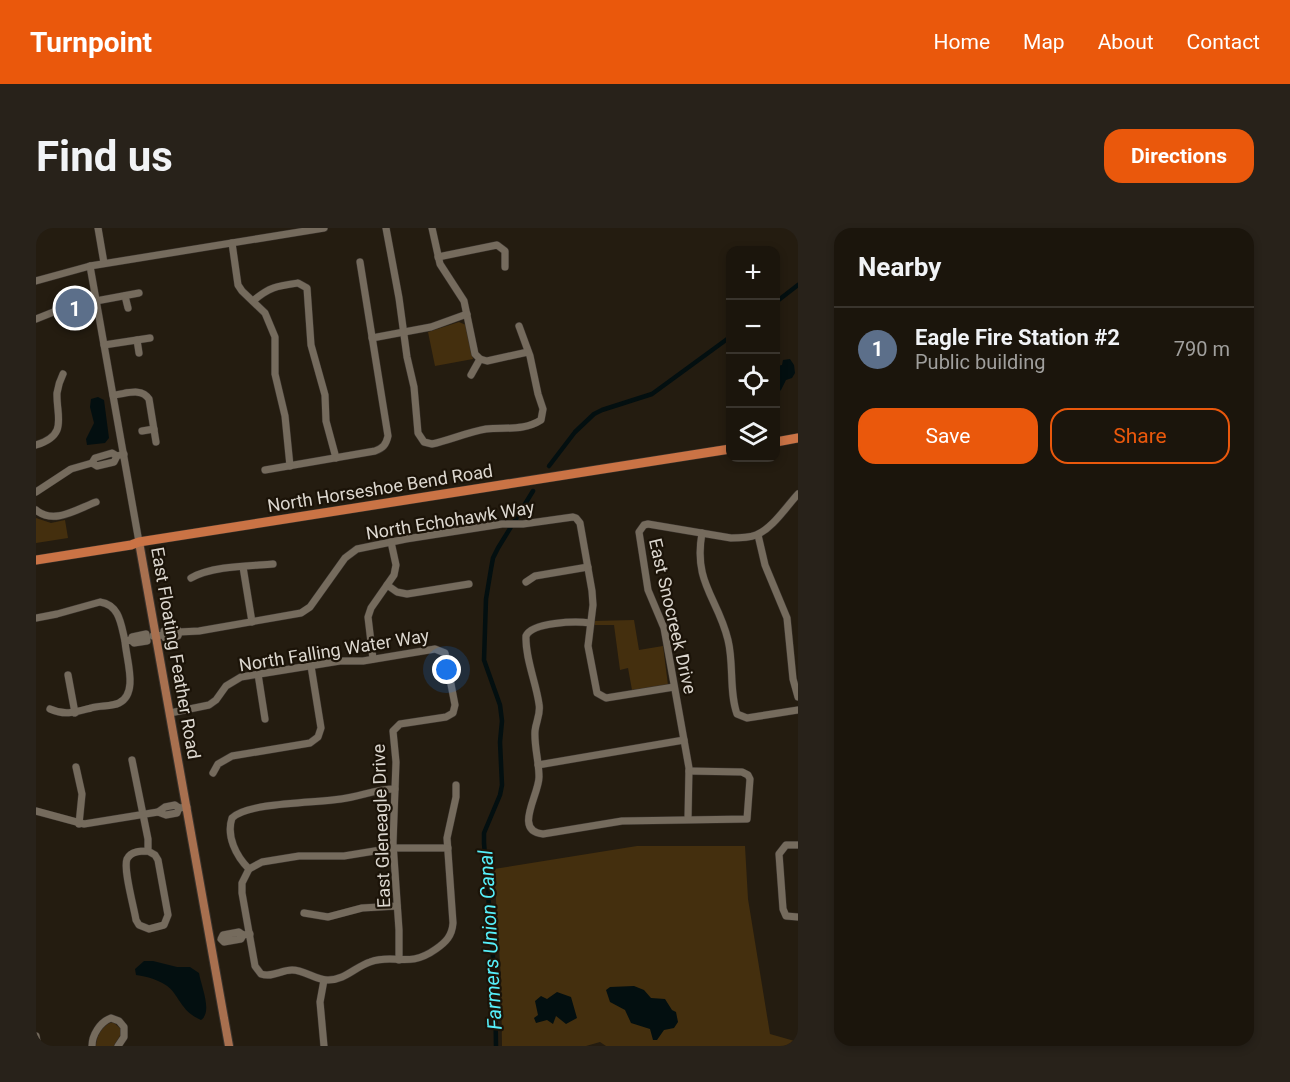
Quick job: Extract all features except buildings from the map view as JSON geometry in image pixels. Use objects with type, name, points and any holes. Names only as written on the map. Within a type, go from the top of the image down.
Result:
[{"type":"highway","points":[[780,441],[798,438]]},
{"type":"highway","name":"North Horseshoe Bend Road","points":[[36,560],[726,450]]},
{"type":"main road","name":"East Floating Feather Road","points":[[139,542],[170,714],[183,807],[211,941],[229,1046]]},
{"type":"street","points":[[98,228],[104,263]]},
{"type":"street","points":[[36,281],[66,271],[104,263],[324,228]]},
{"type":"street","points":[[386,228],[399,298],[402,332],[414,387],[418,433],[424,441],[432,444],[488,429],[520,429],[534,425],[541,420],[543,409],[519,326]]},
{"type":"street","points":[[432,228],[440,264],[464,301],[475,354],[487,361],[528,352]]},
{"type":"street","points":[[232,243],[238,285],[265,313],[275,337],[276,374],[285,416],[290,466]]},
{"type":"street","points":[[438,256],[497,245],[505,251],[505,267]]},
{"type":"street","points":[[265,470],[375,451],[385,445],[388,436],[360,262]]},
{"type":"street","name":"East Floating Feather Road","points":[[90,266],[113,395],[120,455],[139,542]]},
{"type":"street","points":[[253,301],[273,286],[298,283],[308,291],[311,345],[325,395],[326,421],[336,458]]},
{"type":"street","points":[[96,301],[139,293]]},
{"type":"street","points":[[125,296],[128,308]]},
{"type":"street","points":[[36,318],[56,311]]},
{"type":"street","points":[[372,338],[431,327],[467,314]]},
{"type":"street","points":[[104,345],[150,338]]},
{"type":"street","points":[[137,340],[139,353]]},
{"type":"street","points":[[471,375],[480,359]]},
{"type":"street","points":[[36,445],[49,439],[57,429],[60,417],[57,392],[63,374]]},
{"type":"street","points":[[113,395],[145,393],[149,399],[156,442]]},
{"type":"street","points":[[141,431],[154,429]]},
{"type":"street","points":[[36,492],[71,469],[92,463],[94,458],[112,453],[120,455]]},
{"type":"street","points":[[798,494],[758,535],[731,538],[702,533],[699,548],[704,583],[729,641],[736,712],[740,717],[747,718],[798,710]]},
{"type":"street","points":[[36,510],[42,515],[53,518],[96,502]]},
{"type":"street","name":"North Echohawk Way","points":[[128,641],[134,644],[156,636],[165,638],[178,636],[179,632],[296,614],[306,610],[348,554],[357,549],[391,542],[569,516],[576,518],[580,523],[588,567]]},
{"type":"street","name":"East Snocreek Drive","points":[[688,819],[688,771],[684,740],[664,628],[648,590],[638,537],[641,528],[648,524],[702,533]]},
{"type":"street","points":[[758,535],[765,565],[787,618],[793,680],[798,697]]},
{"type":"street","points":[[373,659],[368,617],[371,608],[396,570],[391,542]]},
{"type":"street","points":[[190,578],[201,573],[273,564]]},
{"type":"street","points":[[243,567],[252,622]]},
{"type":"street","points":[[526,582],[536,576],[588,567],[593,599],[588,646],[596,690],[600,696],[606,698],[674,687]]},
{"type":"street","points":[[387,585],[397,592],[407,594],[469,584]]},
{"type":"street","points":[[36,618],[100,602],[105,603],[114,608],[119,616],[128,641],[127,662],[131,682],[130,691],[125,699],[118,704],[96,706],[75,713],[59,714],[50,709]]},
{"type":"street","points":[[590,623],[572,621],[527,632],[525,640],[540,713],[535,730],[538,765],[537,792],[527,819],[530,829],[535,833],[543,834],[622,821],[747,819],[750,779],[747,775],[742,772],[688,771]]},
{"type":"street","name":"North Falling Water Way","points":[[170,714],[209,705],[234,680],[258,674],[435,649],[442,650],[447,656],[454,705],[453,713],[446,717],[400,724],[394,728]]},
{"type":"street","points":[[213,773],[218,764],[228,758],[310,743],[318,737],[321,728],[311,666]]},
{"type":"street","points":[[258,674],[265,719]]},
{"type":"street","points":[[68,675],[75,713]]},
{"type":"street","name":"East Gleneagle Drive","points":[[394,728],[396,762],[393,848],[398,906],[399,960]]},
{"type":"street","points":[[538,765],[684,740]]},
{"type":"street","points":[[132,760],[141,814],[148,839],[148,851]]},
{"type":"street","points":[[76,767],[82,794],[79,824]]},
{"type":"street","points":[[448,848],[393,848],[344,856],[299,856],[262,862],[249,870],[242,888],[247,935],[258,971],[270,975],[293,970],[324,980],[342,978],[370,962],[419,959],[444,943],[450,936],[453,923],[448,828],[456,797],[456,785]]},
{"type":"street","points":[[249,870],[236,854],[230,826],[232,818],[241,812],[302,801],[342,799],[381,789],[395,789]]},
{"type":"street","points":[[36,812],[79,824],[158,812],[165,807],[176,805],[183,807]]},
{"type":"street","points":[[798,845],[786,845],[779,854],[783,909],[786,916],[798,917]]},
{"type":"street","points":[[148,851],[158,860],[168,915],[164,925],[159,928],[144,929],[136,920],[126,866],[127,860],[134,853],[148,851]]},
{"type":"street","points":[[304,913],[328,918],[362,908],[398,906]]},
{"type":"street","points":[[211,941],[221,939],[223,935],[231,933],[239,932],[247,935]]},
{"type":"street","points":[[324,980],[320,1002],[324,1046]]},
{"type":"street","points":[[92,1046],[93,1038],[101,1024],[111,1018],[119,1021],[124,1027],[123,1037],[118,1046]]},
{"type":"street","points":[[36,1037],[38,1046]]},
{"type":"shaded area","points":[[459,322],[466,325],[473,359],[435,366],[428,332]]},
{"type":"shaded area","points":[[790,359],[795,373],[792,378],[786,380],[780,391],[780,365],[783,360]]},
{"type":"shaded area","points":[[98,397],[104,400],[109,438],[105,443],[87,445],[86,439],[94,423],[90,407],[91,399]]},
{"type":"shaded area","points":[[36,518],[51,523],[65,520],[68,538],[36,543]]},
{"type":"shaded area","points":[[634,620],[639,650],[663,646],[668,685],[632,690],[628,668],[620,670],[614,625],[593,625],[594,621]]},
{"type":"shaded area","points":[[637,846],[745,846],[748,899],[770,1034],[798,1042],[798,1046],[606,1046],[600,1042],[586,1046],[502,1046],[501,979],[494,869]]},
{"type":"shaded area","points":[[144,961],[190,967],[199,973],[206,1005],[206,1011],[201,1020],[188,1012],[169,987],[150,978],[136,975],[135,969]]},
{"type":"shaded area","points":[[634,986],[644,990],[651,998],[665,999],[676,1012],[678,1022],[674,1028],[664,1030],[657,1040],[653,1040],[650,1029],[631,1023],[625,1010],[610,1002],[606,990],[610,987]]},
{"type":"shaded area","points":[[557,992],[571,997],[577,1018],[566,1024],[556,1016],[553,1024],[547,1020],[536,1023],[534,1018],[538,1015],[535,1001],[541,996],[547,999]]},
{"type":"shaded area","points":[[113,1022],[121,1029],[121,1034],[114,1046],[96,1046],[101,1031]]},
{"type":"waterway","name":"Farmers Union Canal","points":[[779,300],[798,285]]},
{"type":"waterway","name":"Farmers Union Canal","points":[[549,466],[575,432],[594,414],[652,394],[726,340]]},
{"type":"waterway","name":"Farmers Union Canal","points":[[496,1046],[495,983],[484,833],[502,785],[500,742],[502,721],[500,705],[484,660],[486,599],[493,558],[533,491]]},
{"type":"place","name":"Eagle Fire Station #2","points":[[75,308]]}]
